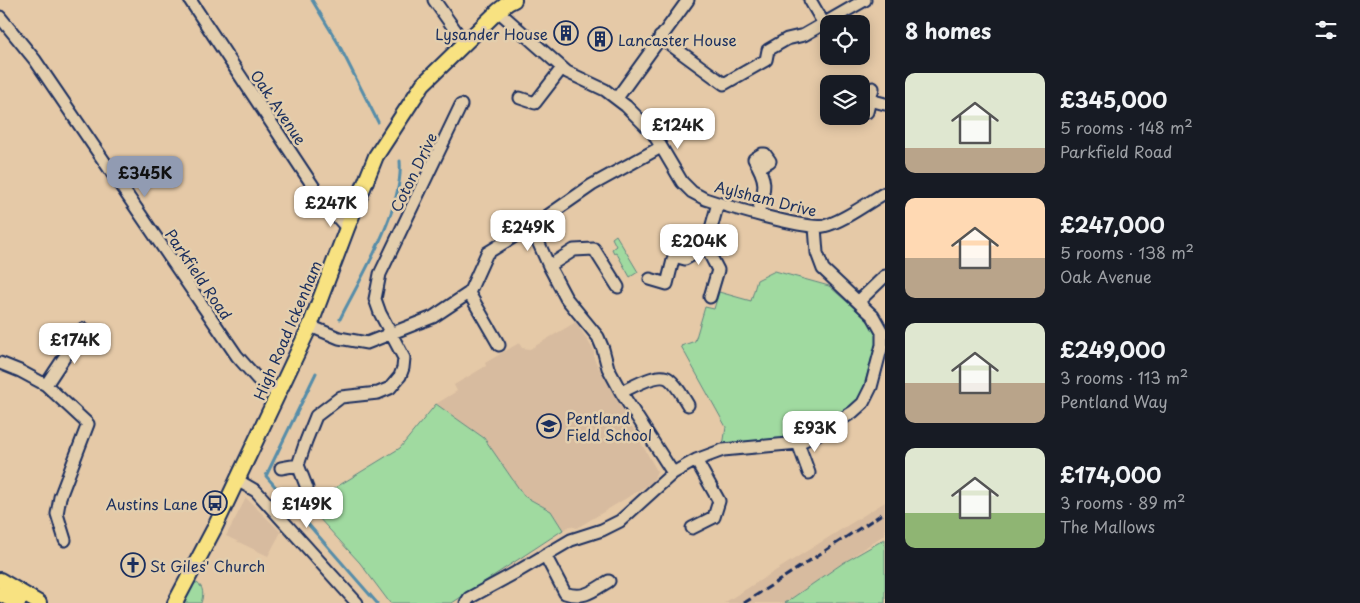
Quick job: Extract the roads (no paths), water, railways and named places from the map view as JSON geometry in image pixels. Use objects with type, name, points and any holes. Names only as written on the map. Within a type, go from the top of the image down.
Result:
[{"type":"main road","name":"High Road Ickenham","points":[[175,603],[191,575],[310,326],[346,228],[376,156],[423,84],[465,44],[501,5],[514,0]]},
{"type":"main road","points":[[0,580],[39,603]]},
{"type":"main road","points":[[0,594],[18,603]]},
{"type":"street","name":"Oak Avenue","points":[[190,0],[323,201],[346,228]]},
{"type":"street","points":[[434,0],[465,44]]},
{"type":"street","points":[[616,98],[688,0]]},
{"type":"street","points":[[810,0],[820,17]]},
{"type":"street","points":[[839,15],[865,0]]},
{"type":"street","name":"Aylsham Drive","points":[[501,5],[562,68],[577,78],[605,90],[647,126],[677,176],[686,187],[698,195],[718,203],[814,227],[835,222],[885,193]]},
{"type":"street","name":"Parkfield Road","points":[[0,17],[35,60],[237,356],[262,384],[278,393]]},
{"type":"street","points":[[660,37],[724,84],[766,60],[768,50],[787,39],[804,35],[820,26]]},
{"type":"street","points":[[520,98],[535,103],[562,68]]},
{"type":"street","points":[[873,88],[868,106],[885,104]]},
{"type":"street","name":"Coton Drive","points":[[298,465],[316,416],[341,398],[378,393],[390,388],[400,376],[404,358],[380,313],[375,299],[380,274],[461,105]]},
{"type":"street","points":[[310,326],[339,338],[367,343],[432,317],[469,293],[487,253],[592,185],[661,147]]},
{"type":"street","points":[[758,214],[765,184],[760,167]]},
{"type":"street","points":[[710,297],[718,270],[706,247],[718,203]]},
{"type":"street","points":[[531,226],[566,298],[598,337],[604,349],[608,368],[621,392],[673,473]]},
{"type":"street","points":[[466,603],[469,598],[570,540],[602,530],[620,521],[673,473],[696,460],[723,450],[798,443],[858,408],[866,398],[873,381],[882,345],[882,332],[877,321],[832,279],[820,264],[814,227]]},
{"type":"street","points":[[650,279],[667,284],[674,256],[685,259],[706,247]]},
{"type":"street","points":[[549,266],[574,250],[594,249],[618,287]]},
{"type":"street","points":[[858,302],[885,276]]},
{"type":"street","points":[[469,293],[498,346]]},
{"type":"street","points":[[46,385],[84,330]]},
{"type":"street","points":[[0,363],[46,385],[88,424],[60,497],[57,514],[65,540]]},
{"type":"street","points":[[621,392],[656,376],[662,376],[670,379],[688,405]]},
{"type":"street","points":[[873,381],[885,384]]},
{"type":"street","points":[[798,443],[809,473]]},
{"type":"street","points":[[692,528],[714,516],[719,501],[696,460]]},
{"type":"street","points":[[282,468],[298,465],[306,488]]},
{"type":"street","points":[[237,480],[256,491],[357,603]]},
{"type":"street","points":[[545,555],[565,593],[575,597],[585,595],[610,581]]},
{"type":"waterway","points":[[312,0],[338,43],[378,122]]},
{"type":"waterway","points":[[340,319],[388,221],[395,200],[400,161]]},
{"type":"waterway","points":[[316,373],[266,476],[377,603]]},
{"type":"railway","points":[[744,603],[885,512]]},
{"type":"place","name":"Lysander House","points":[[566,33]]},
{"type":"place","name":"Lancaster House","points":[[600,39]]},
{"type":"place","name":"Pentland Field School","points":[[549,426]]},
{"type":"place","name":"Austins Lane","points":[[215,503]]},
{"type":"place","name":"St Giles' Church","points":[[133,565]]}]
